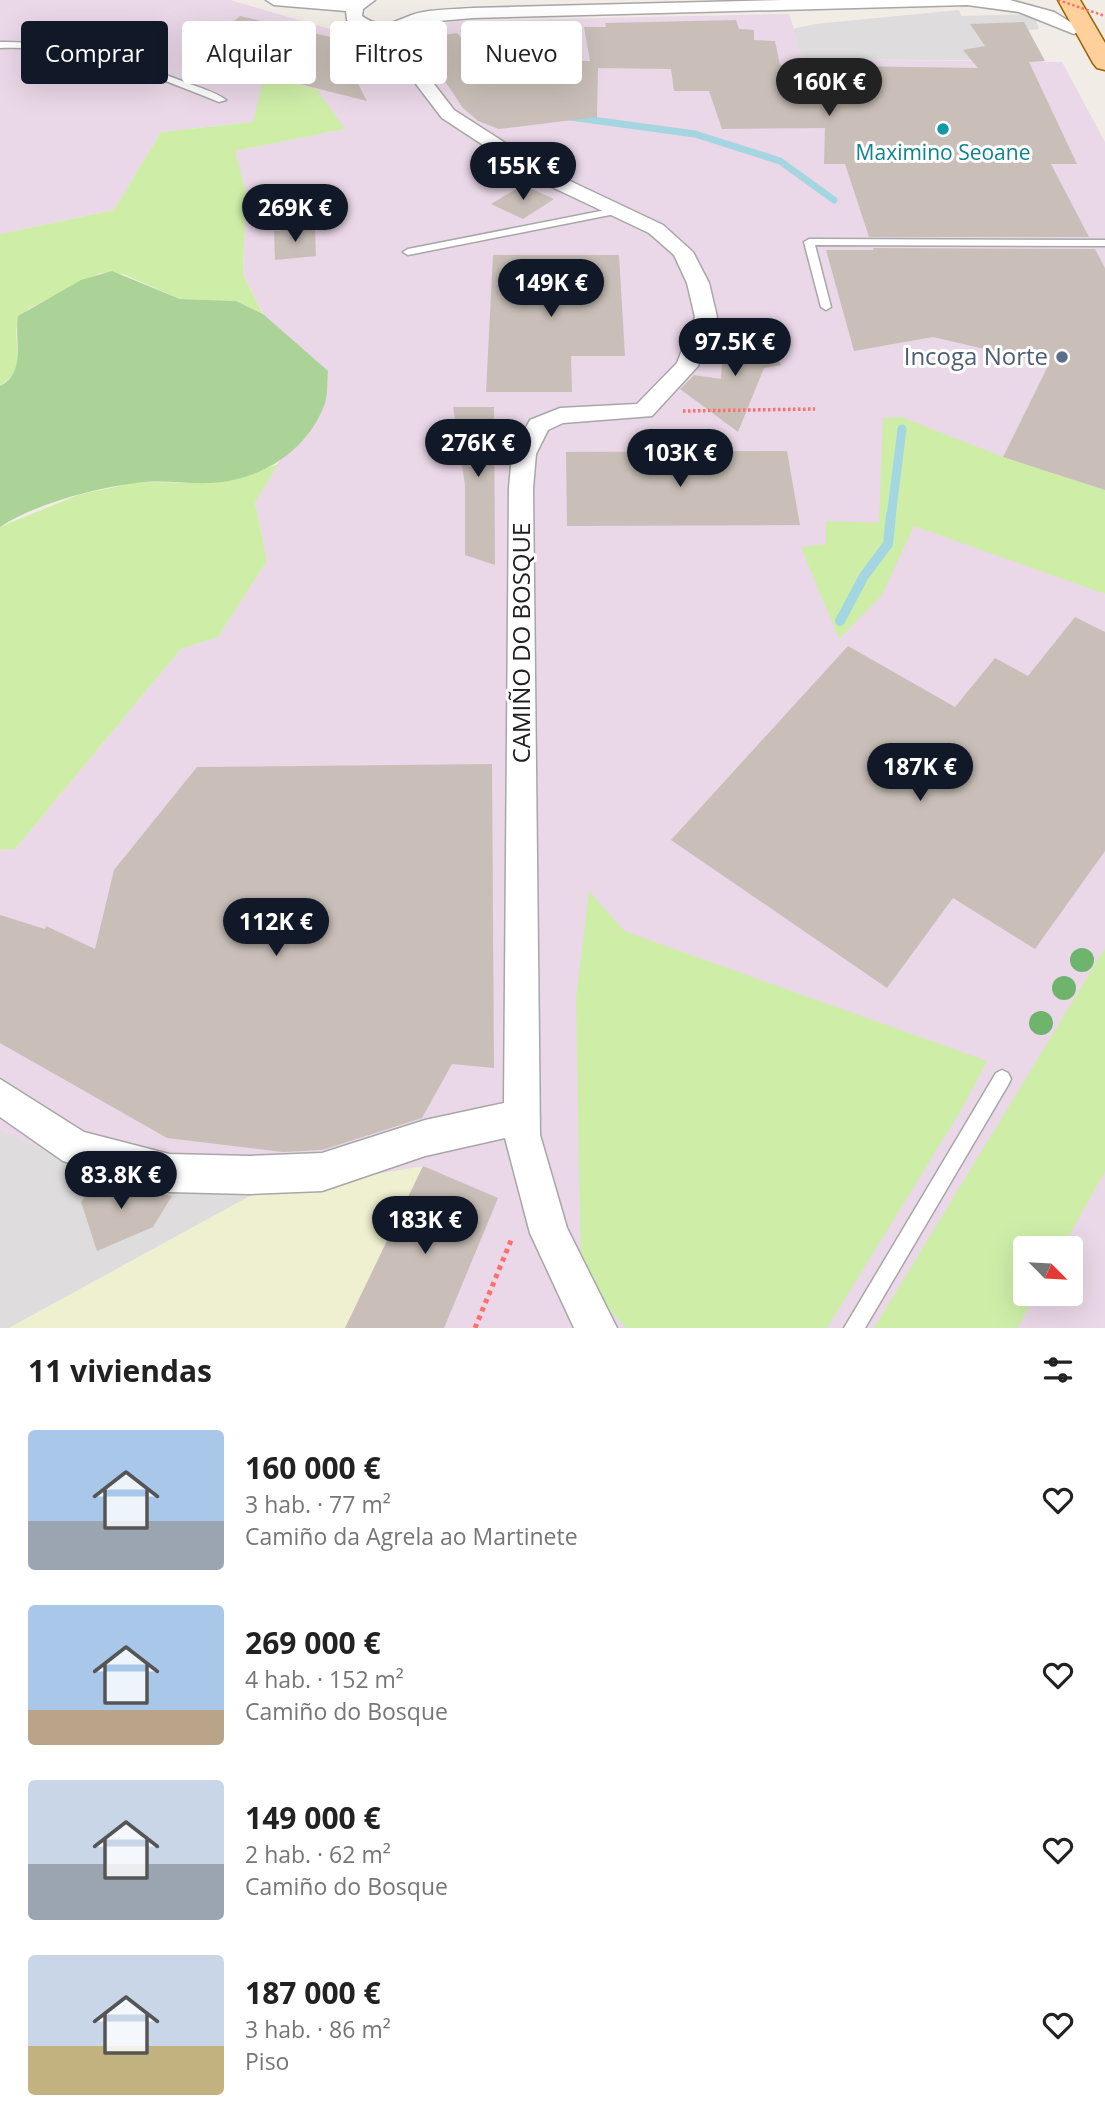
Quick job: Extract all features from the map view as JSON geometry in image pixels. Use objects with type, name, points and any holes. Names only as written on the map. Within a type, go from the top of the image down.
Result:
[{"type":"main road","points":[[1069,0],[1105,65]]},
{"type":"street","points":[[274,0],[340,8],[361,4]]},
{"type":"street","points":[[420,8],[473,13],[634,4],[967,0],[1027,7],[1058,19],[1074,29]]},
{"type":"street","points":[[1058,0],[1074,29],[1105,65]]},
{"type":"street","points":[[356,21],[353,17],[361,4]]},
{"type":"street","points":[[425,84],[448,114],[542,175],[621,210],[656,229],[683,252],[698,283],[706,317],[687,366],[644,411]]},
{"type":"street","name":"CAMIÑO DO BOSQUE","points":[[597,1328],[591,1321],[549,1233],[522,1136],[523,454],[538,425],[560,416],[644,411]]},
{"type":"street","points":[[0,1096],[76,1148],[169,1173],[250,1175],[322,1172],[425,1138],[522,1118]]},
{"type":"lane","points":[[0,46],[62,49],[138,68],[222,100]]},
{"type":"lane","points":[[408,252],[621,210]]},
{"type":"lane","points":[[827,307],[809,242],[1105,243]]},
{"type":"lane","points":[[854,1328],[1002,1080]]},
{"type":"path","points":[[1058,0],[1105,16]]},
{"type":"path","points":[[644,411],[815,409]]},
{"type":"path","points":[[475,1328],[535,1183]]},
{"type":"shaded area","points":[[0,0],[230,0],[302,21],[182,21],[182,84],[316,84],[316,25],[330,29],[330,84],[447,84],[447,23],[457,21],[789,14],[803,59],[1062,62],[1105,142],[1105,1328],[345,1328],[422,1167],[250,1196],[100,1174],[0,1130],[0,850],[15,849],[181,649],[218,637],[267,561],[255,503],[311,407],[243,274],[246,192],[234,151],[345,129],[253,122],[161,132],[114,210],[0,234]]},
{"type":"shaded area","points":[[959,10],[961,16],[1034,14],[1039,29],[1028,30],[1045,61],[802,59],[793,29],[815,24]]},
{"type":"shaded area","points":[[0,1130],[100,1174],[250,1196],[9,1328],[0,1328]]},
{"type":"green space","points":[[262,84],[294,84],[316,89],[345,129],[235,151],[246,192],[243,274],[263,314],[236,301],[180,299],[123,274],[100,273],[28,309],[16,329],[16,373],[0,386],[0,234],[114,210],[161,132],[253,122]]},
{"type":"green space","points":[[112,271],[180,299],[236,301],[263,314],[328,371],[325,403],[307,435],[294,449],[280,460],[247,476],[210,483],[145,482],[120,485],[48,504],[0,527],[0,386],[14,373],[17,364],[18,316],[81,280]]},
{"type":"green space","points":[[901,417],[1003,457],[1105,490],[1105,594],[914,526],[882,595],[839,639],[801,547],[826,544],[826,521],[879,523],[883,418]]},
{"type":"green space","points":[[278,464],[255,503],[267,561],[218,637],[181,649],[15,849],[0,850],[0,527],[78,495],[138,482],[214,483],[240,478]]},
{"type":"green space","points":[[589,891],[624,931],[987,1061],[963,1107],[827,1328],[626,1328],[600,1300],[581,1262],[576,999]]},
{"type":"green space","points":[[1105,948],[1105,1171],[1069,1236],[1013,1236],[1013,1306],[1030,1306],[1017,1328],[874,1328]]},
{"type":"green space","points":[[423,1166],[345,1328],[9,1328],[250,1196]]},
{"type":"building","points":[[240,16],[262,21],[234,21]]},
{"type":"building","points":[[736,20],[739,29],[754,30],[754,40],[775,41],[780,65],[978,68],[963,50],[985,46],[970,24],[1024,22],[1045,61],[1029,62],[1077,164],[1051,164],[1089,237],[869,237],[845,164],[824,164],[825,128],[722,129],[709,91],[674,91],[671,69],[598,68],[597,117],[499,129],[478,121],[463,108],[447,84],[447,35],[457,33],[461,37],[461,84],[582,84],[582,61],[590,61],[584,27],[606,27],[605,23]]},
{"type":"building","points":[[316,34],[330,37],[330,84],[358,84],[367,101],[300,84],[316,84]]},
{"type":"building","points":[[523,185],[554,199],[523,219],[491,204]]},
{"type":"building","points":[[315,228],[316,256],[275,260],[274,231]]},
{"type":"building","points":[[873,248],[1095,249],[1105,268],[1105,490],[1003,457],[1049,364],[933,337],[854,351],[826,250],[874,250]]},
{"type":"building","points":[[493,255],[619,255],[625,356],[571,356],[572,392],[486,392]]},
{"type":"building","points":[[767,333],[781,365],[764,368],[738,432],[680,389],[694,375],[721,379],[724,337]]},
{"type":"building","points":[[453,407],[494,407],[495,565],[465,555],[465,485]]},
{"type":"building","points":[[787,451],[800,525],[567,526],[566,452]]},
{"type":"building","points":[[1075,617],[1105,632],[1105,851],[1035,949],[953,898],[887,988],[671,840],[848,646],[955,707],[995,658],[1028,676]]},
{"type":"building","points":[[492,764],[494,1068],[452,1064],[422,1118],[322,1150],[283,1152],[167,1138],[0,1043],[0,915],[45,929],[46,926],[95,949],[114,870],[197,767]]},
{"type":"building","points":[[423,1166],[498,1198],[444,1328],[345,1328]]},
{"type":"building","points":[[98,1178],[172,1196],[153,1227],[97,1251],[81,1202]]},
{"type":"waterway","points":[[570,117],[695,134],[780,161],[834,200]]},
{"type":"waterway","points":[[891,517],[902,429]]},
{"type":"waterway","points":[[840,621],[864,576],[888,544],[891,515]]},
{"type":"place","name":"Maximino Seoane","points":[[943,129]]},
{"type":"place","name":"Incoga Norte","points":[[1062,357]]}]
